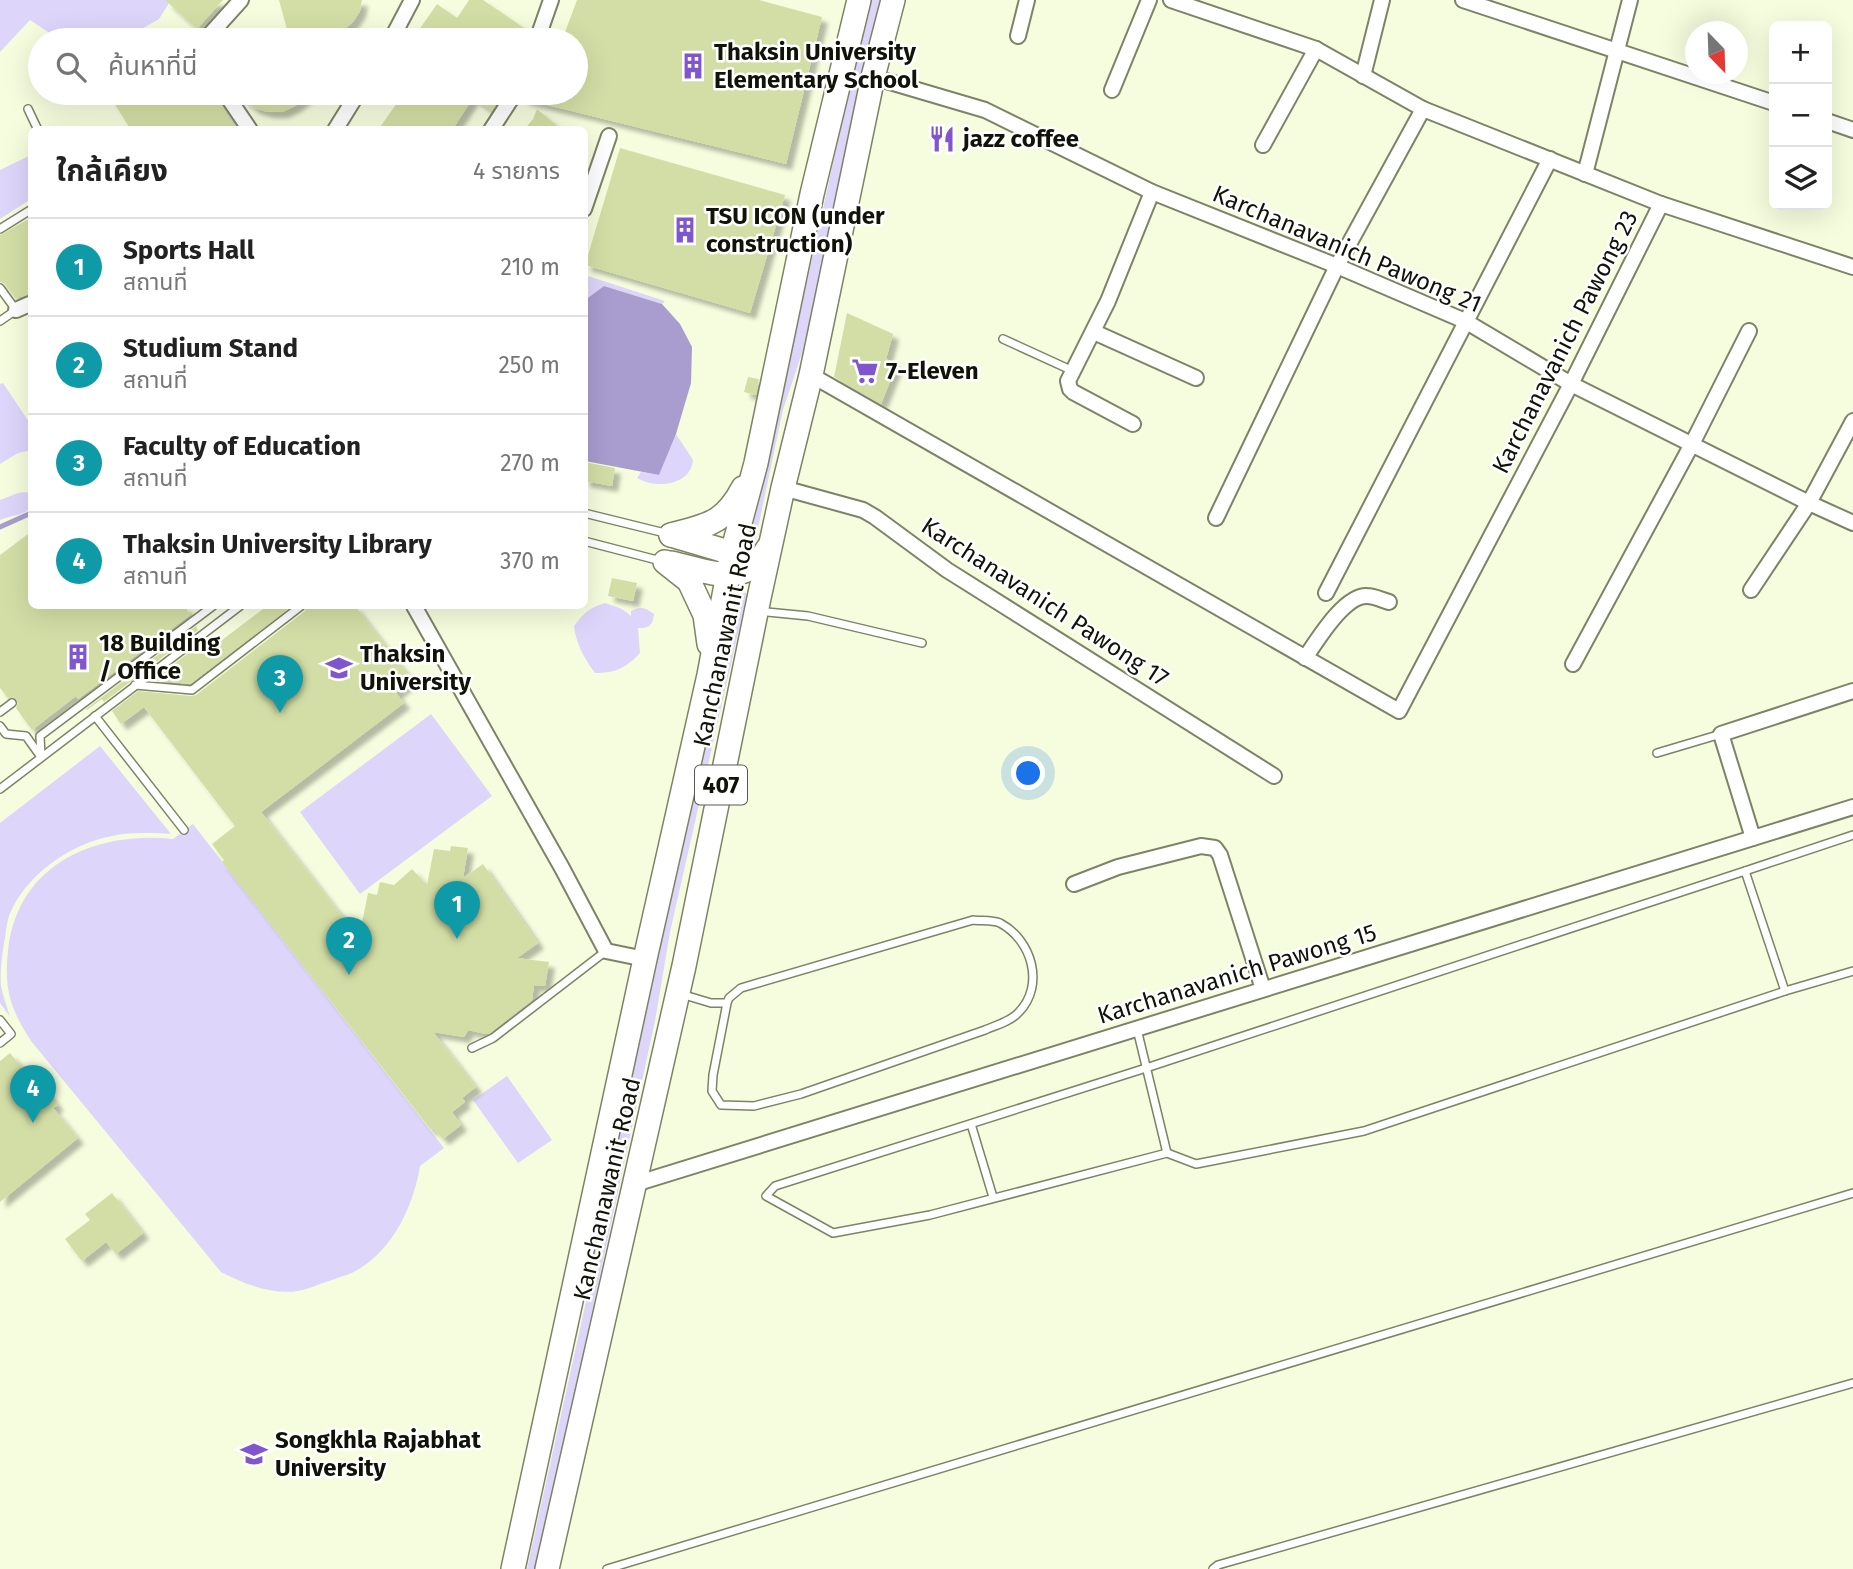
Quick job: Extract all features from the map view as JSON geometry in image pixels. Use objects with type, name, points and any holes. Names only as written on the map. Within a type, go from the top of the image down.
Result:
[{"type":"main road","name":"Kanchanawanit Road","points":[[513,1569],[709,675],[732,553],[756,464],[812,194],[859,0]]},
{"type":"main road","name":"Kanchanawanit Road","points":[[547,1569],[678,993],[757,605],[811,375],[873,77],[893,0]]},
{"type":"main road","points":[[671,535],[701,527],[730,510],[756,464]]},
{"type":"main road","points":[[671,535],[744,559],[757,581],[757,605]]},
{"type":"main road","points":[[665,562],[728,576],[751,568],[762,559],[772,542]]},
{"type":"main road","points":[[665,562],[689,581],[705,615],[709,675]]},
{"type":"street","points":[[216,28],[241,0]]},
{"type":"street","points":[[397,28],[412,0]]},
{"type":"street","points":[[541,28],[551,0]]},
{"type":"street","points":[[1018,36],[1027,0]]},
{"type":"street","points":[[1112,90],[1149,0]]},
{"type":"street","name":"Karchanavanich Pawong 23","points":[[1171,0],[1316,49],[1423,109],[1661,204],[1571,384],[1399,711],[1304,657]]},
{"type":"street","points":[[1363,75],[1382,0]]},
{"type":"street","points":[[1463,0],[1769,101]]},
{"type":"street","points":[[1585,174],[1630,0]]},
{"type":"street","points":[[1264,145],[1316,49]]},
{"type":"street","name":"Karchanavanich Pawong 21","points":[[873,77],[985,110],[1152,192],[1465,321],[1571,384],[1853,523]]},
{"type":"street","points":[[233,105],[247,126]]},
{"type":"street","points":[[337,126],[351,105]]},
{"type":"street","points":[[494,126],[507,105]]},
{"type":"street","points":[[1216,518],[1336,266],[1423,109]]},
{"type":"street","points":[[1832,123],[1853,130]]},
{"type":"street","points":[[588,197],[609,136]]},
{"type":"street","points":[[1325,593],[1550,159]]},
{"type":"street","points":[[1133,424],[1070,389],[1068,381],[1108,301],[1152,192]]},
{"type":"street","points":[[1661,204],[1853,267]]},
{"type":"street","points":[[16,310],[28,305]]},
{"type":"street","points":[[1573,664],[1692,444],[1749,331]]},
{"type":"street","points":[[1094,332],[1196,378]]},
{"type":"street","points":[[811,375],[1304,657],[1337,613],[1353,600],[1365,596],[1389,602]]},
{"type":"street","points":[[1751,590],[1809,503],[1853,421]]},
{"type":"street","name":"Karchanavanich Pawong 17","points":[[783,488],[863,510],[875,517],[947,569],[1274,776]]},
{"type":"street","points":[[416,609],[606,951],[645,959]]},
{"type":"street","points":[[1753,838],[1721,734],[1853,691]]},
{"type":"street","name":"Karchanavanich Pawong 15","points":[[635,1185],[1853,807]]},
{"type":"street","points":[[1074,884],[1118,867],[1201,846],[1215,848],[1220,855],[1263,989]]},
{"type":"lane","points":[[28,109],[36,126]]},
{"type":"lane","points":[[0,229],[28,212]]},
{"type":"lane","points":[[0,288],[16,310],[0,321]]},
{"type":"lane","points":[[1003,339],[1073,371]]},
{"type":"lane","points":[[588,514],[671,535]]},
{"type":"lane","points":[[588,542],[665,562]]},
{"type":"lane","points":[[757,605],[922,643]]},
{"type":"lane","points":[[41,757],[40,736],[209,609]]},
{"type":"lane","points":[[0,789],[236,609]]},
{"type":"lane","points":[[135,685],[192,690],[297,609]]},
{"type":"lane","points":[[0,712],[12,703]]},
{"type":"lane","points":[[94,716],[184,830]]},
{"type":"lane","points":[[0,726],[3,737],[26,736],[41,757]]},
{"type":"lane","points":[[1657,753],[1721,734]]},
{"type":"lane","points":[[1853,835],[1146,1068],[775,1186],[766,1196],[833,1233],[930,1215],[1167,1153],[1196,1164],[1364,1130],[1853,971]]},
{"type":"lane","points":[[1745,871],[1785,992]]},
{"type":"lane","points":[[973,920],[998,922],[1012,932],[1024,944],[1032,964],[1033,982],[1028,999],[1019,1013],[1011,1019],[801,1094],[754,1106],[721,1105],[712,1091],[727,1003],[741,988],[973,920]]},
{"type":"lane","points":[[472,1048],[493,1038],[606,951]]},
{"type":"lane","points":[[678,993],[712,1003],[727,1003]]},
{"type":"lane","points":[[0,1020],[11,1034],[0,1043]]},
{"type":"lane","points":[[1137,1029],[1167,1153]]},
{"type":"lane","points":[[971,1124],[993,1198]]},
{"type":"lane","points":[[607,1569],[1853,1194]]},
{"type":"lane","points":[[1213,1569],[1231,1561],[1853,1383]]},
{"type":"shaded area","points":[[0,0],[171,0],[159,19],[143,28],[42,28],[30,20],[0,52]]},
{"type":"shaded area","points":[[869,0],[880,0],[803,350],[783,410],[753,544],[750,540]]},
{"type":"shaded area","points":[[28,156],[28,201],[0,219],[0,170]]},
{"type":"shaded area","points":[[588,276],[665,301],[662,304],[604,286],[588,298]]},
{"type":"shaded area","points":[[604,286],[662,304],[680,324],[692,347],[691,383],[676,434],[659,475],[588,462],[588,298]]},
{"type":"shaded area","points":[[3,383],[28,420],[28,451],[18,453],[0,464],[0,384]]},
{"type":"shaded area","points":[[676,434],[693,460],[686,475],[671,483],[662,484],[637,478],[641,472],[659,475]]},
{"type":"shaded area","points":[[18,493],[28,493],[28,510],[0,520],[0,500]]},
{"type":"shaded area","points":[[743,593],[746,593],[746,598],[670,932],[655,1021],[548,1515],[536,1569],[527,1569],[699,768],[715,717]]},
{"type":"shaded area","points":[[605,603],[622,609],[631,616],[631,611],[640,608],[654,614],[648,627],[638,628],[640,653],[635,658],[620,669],[595,673],[581,651],[574,626],[588,611]]},
{"type":"shaded area","points":[[431,714],[492,796],[360,894],[300,812]]},
{"type":"shaded area","points":[[100,746],[171,834],[127,834],[96,840],[65,854],[26,887],[9,916],[1,969],[1,986],[10,1017],[0,1003],[0,823]]},
{"type":"shaded area","points":[[193,824],[444,1148],[420,1166],[413,1195],[400,1224],[371,1260],[356,1271],[302,1290],[268,1290],[221,1272],[31,1041],[10,998],[7,965],[14,921],[26,896],[43,876],[64,860],[88,848],[115,841],[173,839]]},
{"type":"shaded area","points":[[507,1076],[552,1140],[518,1163],[473,1100]]},
{"type":"building","points":[[165,0],[223,0],[196,28]]},
{"type":"building","points":[[279,0],[362,0],[360,11],[346,28],[287,28]]},
{"type":"building","points":[[469,0],[483,0],[524,28],[420,28],[437,4],[457,18]]},
{"type":"building","name":"Thaksin University Elementary School","points":[[577,0],[759,0],[822,17],[786,164],[547,105],[588,105],[588,28],[566,28]]},
{"type":"building","points":[[115,105],[221,105],[234,126],[129,126]]},
{"type":"building","points":[[250,105],[296,105],[282,112],[254,108]]},
{"type":"building","points":[[396,105],[468,105],[455,126],[381,126]]},
{"type":"building","points":[[483,105],[496,105],[492,111]]},
{"type":"building","points":[[537,109],[557,126],[527,126]]},
{"type":"building","name":"TSU ICON (under construction)","points":[[620,148],[785,195],[750,313],[588,266],[588,255]]},
{"type":"building","points":[[28,219],[28,295],[15,298],[5,284],[0,282],[0,235]]},
{"type":"building","name":"7-Eleven","points":[[847,313],[893,334],[886,359],[897,364],[881,404],[834,377]]},
{"type":"building","points":[[748,377],[759,379],[756,395],[744,392]]},
{"type":"building","points":[[588,463],[615,468],[612,486],[588,482]]},
{"type":"building","name":"18 Building / Office","points":[[28,534],[28,609],[187,609],[190,615],[32,730],[16,708],[16,699],[8,698],[0,688],[0,555]]},
{"type":"building","points":[[612,578],[637,583],[633,601],[608,596]]},
{"type":"building","points":[[263,609],[288,609],[190,684],[153,680],[204,641],[209,650]]},
{"type":"building","points":[[357,609],[412,680],[396,693],[404,703],[261,812],[359,938],[368,893],[377,895],[380,882],[394,885],[412,869],[427,885],[434,849],[450,851],[451,846],[468,848],[463,878],[483,864],[538,943],[517,958],[549,962],[545,986],[534,985],[532,1000],[490,1033],[468,1030],[464,1037],[433,1032],[476,1087],[462,1098],[465,1102],[452,1112],[461,1125],[443,1139],[433,1128],[431,1130],[222,862],[224,860],[212,844],[235,826],[144,707],[121,724],[112,711],[138,691],[196,695],[305,611]]},
{"type":"building","points":[[196,626],[198,630],[104,702],[102,699],[86,709]]},
{"type":"building","points":[[10,1053],[36,1085],[39,1082],[58,1105],[53,1108],[78,1138],[0,1202],[0,1061]]},
{"type":"building","points":[[112,1193],[143,1233],[116,1254],[106,1242],[82,1261],[65,1239],[90,1220],[85,1214]]},
{"type":"waterway","points":[[0,527],[28,514]]},
{"type":"place","name":"Thaksin University Elementary School","points":[[693,66]]},
{"type":"place","name":"jazz coffee","points":[[942,139]]},
{"type":"place","name":"TSU ICON (under construction)","points":[[685,230]]},
{"type":"place","name":"7-Eleven","points":[[865,371]]},
{"type":"place","name":"18 Building / Office","points":[[78,657]]},
{"type":"place","name":"Thaksin University","points":[[339,668]]},
{"type":"place","name":"Faculty of Education","points":[[280,713]]},
{"type":"place","name":"Sports Hall","points":[[457,939]]},
{"type":"place","name":"Studium Stand","points":[[349,975]]},
{"type":"place","name":"Thaksin University Library","points":[[33,1123]]},
{"type":"place","name":"Songkhla Rajabhat University","points":[[254,1454]]}]
